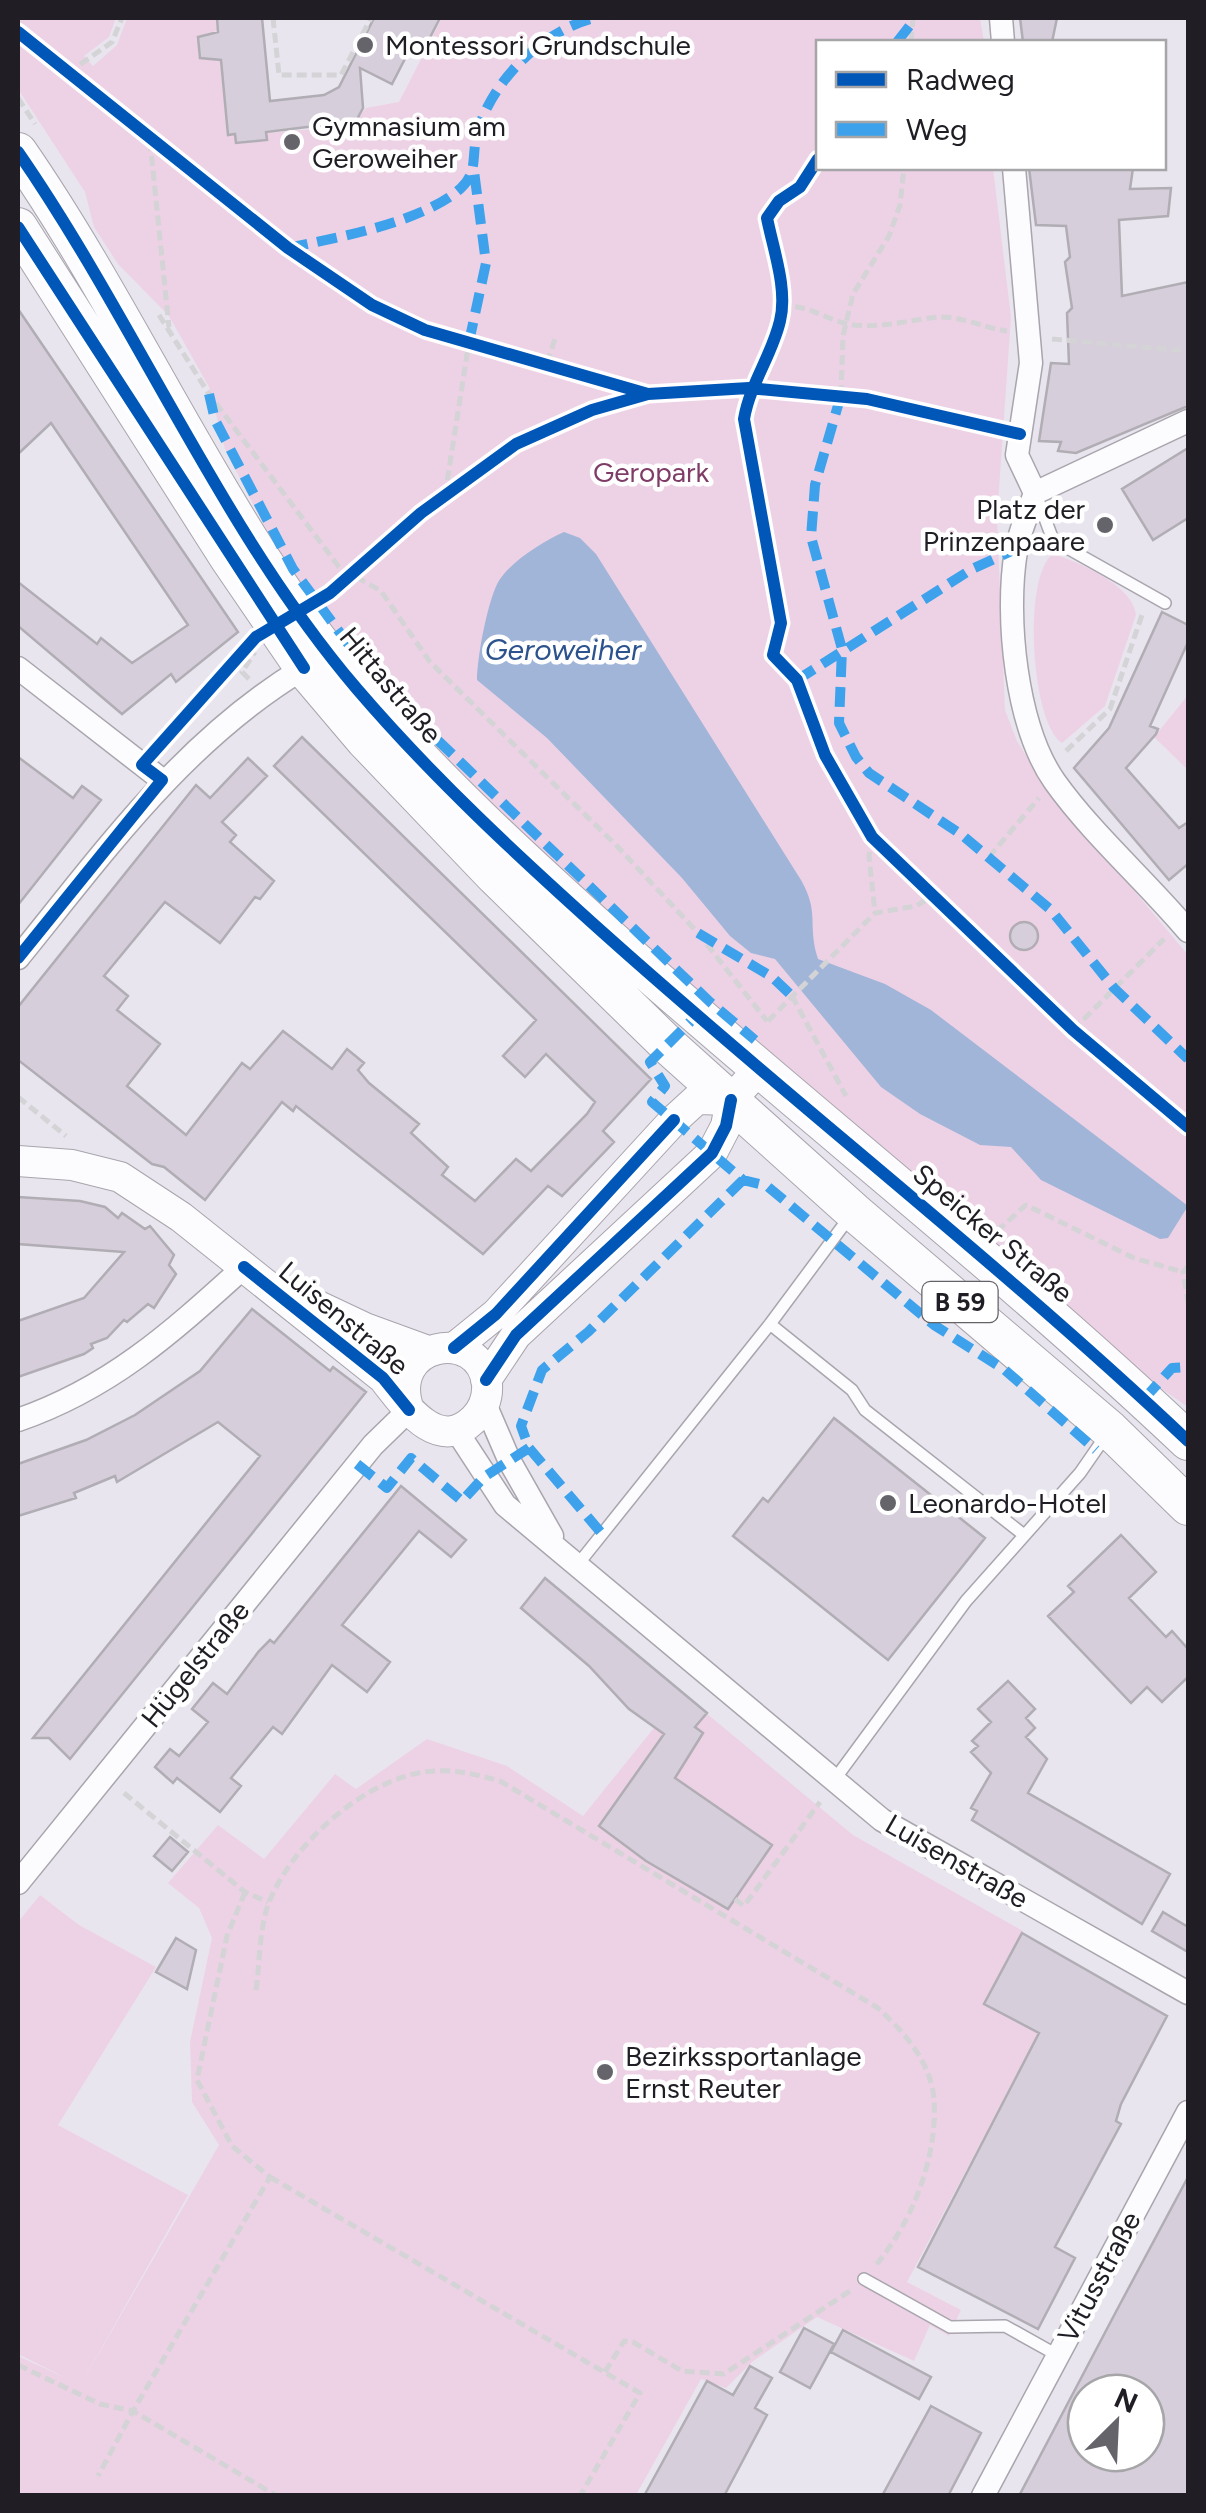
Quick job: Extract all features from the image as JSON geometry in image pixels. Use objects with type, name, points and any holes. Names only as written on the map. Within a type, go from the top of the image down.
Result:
[{"type":"main road","name":"Hittastraße","points":[[28,141],[266,564],[354,686],[474,815],[759,1069]]},
{"type":"main road","name":"Hittastraße","points":[[18,227],[304,668],[365,740],[495,876],[669,1046],[731,1100]]},
{"type":"main road","name":"Speicker Straße","points":[[759,1069],[1072,1332],[1188,1441]]},
{"type":"main road","name":"B 59","points":[[731,1100],[854,1212],[1110,1430],[1188,1506]]},
{"type":"street","points":[[1014,170],[1031,364],[1017,456],[1035,493],[1016,549],[1013,596],[1022,697],[1030,732],[1055,781],[1185,927]]},
{"type":"street","points":[[1035,493],[1188,421]]},
{"type":"street","points":[[18,668],[162,780]]},
{"type":"street","points":[[18,958],[162,780],[231,717],[304,668]]},
{"type":"street","points":[[731,1100],[697,1099],[496,1314],[408,1370],[404,1383],[409,1410],[429,1428],[456,1430],[478,1416],[486,1392],[516,1336],[706,1161],[726,1126],[731,1100],[759,1069]]},
{"type":"street","name":"Luisenstraße","points":[[18,1162],[70,1151],[120,1178],[244,1267],[382,1378],[409,1410],[373,1445]]},
{"type":"street","points":[[18,1420],[68,1402],[156,1347],[244,1267]]},
{"type":"street","name":"Luisenstraße","points":[[244,1267],[325,1311],[441,1350]]},
{"type":"street","points":[[441,1350],[475,1359],[486,1392]]},
{"type":"street","name":"Luisenstraße","points":[[486,1392],[510,1462],[559,1548]]},
{"type":"street","name":"Luisenstraße","points":[[456,1430],[505,1505],[882,1820],[1188,1993]]},
{"type":"street","name":"Hügelstraße","points":[[18,1883],[373,1445]]},
{"type":"street","name":"Vitusstraße","points":[[983,2496],[1188,2112]]},
{"type":"lane","points":[[1035,493],[1053,540],[1165,603]]},
{"type":"lane","points":[[579,1563],[854,1212]]},
{"type":"lane","points":[[770,1324],[852,1390],[878,1421],[1024,1535]]},
{"type":"lane","points":[[835,1779],[966,1601],[1080,1472],[1110,1430]]},
{"type":"lane","points":[[864,2279],[950,2328],[1004,2326],[1058,2355]]},
{"type":"path","points":[[68,72],[112,42],[122,18]]},
{"type":"path","points":[[273,18],[279,75],[341,76],[370,18]]},
{"type":"path","points":[[528,45],[534,52]]},
{"type":"path","points":[[18,98],[28,141]]},
{"type":"path","points":[[150,141],[169,330]]},
{"type":"path","points":[[841,396],[846,324],[862,275],[888,236],[900,205],[904,170]]},
{"type":"path","points":[[780,307],[801,304],[846,324],[892,327],[938,318],[1065,342],[1188,352]]},
{"type":"path","points":[[156,310],[210,394],[339,568],[382,591],[430,662],[617,846],[698,933],[765,1024],[874,913],[916,906],[931,896]]},
{"type":"path","points":[[547,363],[555,339]]},
{"type":"path","points":[[445,494],[469,342]]},
{"type":"path","points":[[1064,752],[1110,709],[1149,595]]},
{"type":"path","points":[[242,672],[260,646]]},
{"type":"path","points":[[989,857],[1055,781]]},
{"type":"path","points":[[872,838],[869,856],[874,913]]},
{"type":"path","points":[[1073,1030],[1185,927]]},
{"type":"path","points":[[794,993],[846,1096]]},
{"type":"path","points":[[1081,1037],[1188,1127]]},
{"type":"path","points":[[18,1097],[70,1151]]},
{"type":"path","points":[[996,1234],[1026,1204],[1134,1258],[1186,1269],[1188,1302]]},
{"type":"path","points":[[256,1990],[268,1902],[305,1849],[346,1809],[400,1778],[427,1772],[468,1772],[500,1782],[878,2008],[904,2031],[919,2055],[934,2098],[930,2148],[913,2207],[894,2244],[864,2279],[833,2304],[724,2374],[682,2371],[633,2342],[624,2341],[605,2372]]},
{"type":"path","points":[[103,1776],[245,1892],[268,1902]]},
{"type":"path","points":[[734,1899],[744,1906],[815,1810]]},
{"type":"path","points":[[245,1892],[223,1952],[196,2080],[232,2146],[270,2177],[640,2393],[580,2496]]},
{"type":"path","points":[[98,2476],[270,2177]]},
{"type":"path","points":[[18,2366],[100,2404],[132,2411],[276,2496]]},
{"type":"green space","name":"Geropark","points":[[18,18],[116,18],[109,37],[84,56],[93,66],[117,45],[127,18],[216,18],[217,31],[198,36],[199,58],[220,61],[227,136],[234,135],[236,144],[267,141],[267,133],[350,126],[366,108],[399,102],[442,18],[980,18],[984,40],[816,40],[816,170],[993,170],[1011,317],[997,519],[1005,710],[1017,741],[1040,778],[1188,955],[1188,1407],[1140,1374],[649,955],[463,779],[342,647],[281,559],[225,449],[209,387],[169,316],[118,264],[94,227],[85,192],[18,89]]},
{"type":"green space","points":[[1053,554],[1116,585],[1133,604],[1136,615],[1105,706],[1062,743],[1051,730],[1043,709],[1034,650],[1037,590],[1043,568]]},
{"type":"green space","points":[[1188,695],[1188,770],[1154,737]]},
{"type":"green space","name":"Bezirkssportanlage Ernst Reuter","points":[[682,1693],[853,1835],[1023,1931],[984,2004],[1039,2033],[907,2282],[961,2310],[949,2336],[930,2325],[914,2361],[817,2317],[752,2362],[726,2388],[701,2379],[636,2495],[18,2495],[18,2356],[68,2379],[18,2354],[18,1922],[40,1895],[79,1925],[156,1967],[58,2125],[188,2195],[80,2386],[219,2145],[192,2102],[190,2042],[212,1938],[199,1908],[168,1883],[218,1825],[264,1859],[335,1774],[356,1789],[427,1739],[507,1766],[583,1816]]},
{"type":"water","name":"Geroweiher","points":[[564,532],[580,538],[596,554],[801,880],[810,901],[818,959],[885,984],[931,1010],[1188,1206],[1168,1238],[1160,1239],[1041,1180],[1011,1147],[980,1145],[920,1114],[881,1087],[775,959],[751,953],[730,936],[682,878],[547,738],[477,680],[484,628],[500,579],[529,552]]},
{"type":"building","points":[[217,18],[262,18],[270,101],[324,95],[339,87],[374,18],[440,18],[420,57],[409,51],[392,84],[360,68],[363,108],[356,121],[266,132],[267,140],[236,143],[235,134],[228,135],[221,60],[200,58],[198,37],[218,32]]},
{"type":"building","points":[[1020,18],[1057,18],[1052,40],[1023,40]]},
{"type":"building","points":[[1029,170],[1133,170],[1130,189],[1171,188],[1168,216],[1119,220],[1122,296],[1188,282],[1188,406],[1076,453],[1058,451],[1061,442],[1039,441],[1051,363],[1069,364],[1067,313],[1072,308],[1065,262],[1070,257],[1066,226],[1036,225]]},
{"type":"building","points":[[18,309],[238,632],[176,682],[171,674],[122,714],[18,626],[18,582],[97,644],[101,638],[132,663],[188,625],[51,423],[18,454]]},
{"type":"building","points":[[1188,448],[1188,518],[1153,540],[1122,489]]},
{"type":"building","points":[[1162,612],[1188,625],[1188,642],[1150,726],[1158,729],[1156,734],[1126,768],[1179,828],[1188,822],[1188,864],[1169,880],[1074,768],[1109,728]]},
{"type":"building","points":[[302,737],[651,1079],[603,1131],[614,1142],[562,1196],[548,1186],[483,1254],[296,1106],[293,1111],[282,1102],[205,1200],[18,1060],[18,1007],[196,785],[210,798],[248,758],[267,776],[222,822],[236,835],[230,842],[274,881],[260,899],[255,897],[220,943],[165,902],[104,976],[128,996],[117,1010],[160,1044],[127,1086],[186,1135],[242,1063],[250,1069],[283,1031],[332,1069],[347,1049],[364,1063],[358,1070],[369,1083],[419,1124],[411,1133],[448,1167],[442,1175],[475,1201],[516,1159],[531,1171],[587,1114],[595,1102],[546,1054],[525,1077],[503,1056],[536,1020],[274,766]]},
{"type":"building","points":[[18,757],[73,798],[82,786],[101,800],[18,905]]},
{"type":"building","points":[[1024,922],[1034,926],[1038,936],[1034,946],[1024,950],[1014,946],[1010,936],[1014,926]]},
{"type":"building","points":[[18,1197],[80,1201],[105,1207],[118,1218],[122,1213],[145,1229],[150,1226],[174,1255],[169,1265],[176,1274],[154,1308],[148,1304],[127,1322],[124,1320],[107,1338],[91,1344],[93,1348],[84,1354],[18,1377],[18,1321],[84,1298],[124,1252],[18,1244]]},
{"type":"building","points":[[252,1309],[330,1371],[333,1367],[366,1392],[70,1759],[49,1738],[33,1738],[260,1456],[218,1422],[117,1482],[115,1476],[74,1493],[76,1498],[18,1516],[18,1464],[86,1440],[135,1415],[200,1371]]},
{"type":"building","points":[[834,1418],[985,1538],[888,1660],[733,1536],[763,1498],[768,1502]]},
{"type":"building","points":[[401,1486],[466,1540],[451,1557],[419,1531],[342,1625],[390,1662],[367,1692],[332,1665],[282,1734],[273,1727],[231,1778],[241,1786],[220,1812],[177,1778],[173,1783],[155,1767],[170,1749],[179,1756],[208,1722],[192,1709],[213,1683],[227,1694],[259,1651],[270,1640],[274,1643]]},
{"type":"building","points":[[1121,1535],[1156,1572],[1129,1598],[1166,1637],[1172,1631],[1188,1649],[1188,1677],[1162,1702],[1147,1687],[1131,1703],[1048,1616],[1074,1592],[1068,1586]]},
{"type":"building","points":[[545,1578],[707,1713],[695,1727],[703,1733],[675,1778],[772,1845],[728,1909],[646,1861],[599,1826],[664,1734],[629,1709],[589,1666],[521,1608]]},
{"type":"building","points":[[1008,1681],[1035,1709],[1026,1718],[1035,1728],[1026,1737],[1047,1759],[1028,1793],[1170,1874],[1142,1924],[972,1820],[977,1811],[971,1808],[991,1773],[971,1752],[978,1746],[972,1741],[991,1722],[978,1709]]},
{"type":"building","points":[[170,1837],[188,1852],[172,1871],[154,1856]]},
{"type":"building","points":[[1163,1912],[1188,1927],[1188,1952],[1152,1931]]},
{"type":"building","points":[[1022,1933],[1167,2016],[1121,2104],[1116,2121],[1121,2124],[1055,2247],[1075,2258],[1038,2329],[918,2267],[1039,2033],[984,2004]]},
{"type":"building","points":[[176,1938],[196,1950],[187,1989],[156,1972]]},
{"type":"building","points":[[1188,2177],[1188,2496],[1019,2496],[1066,2407],[1066,2473],[1166,2473],[1166,2373],[1084,2373]]},
{"type":"building","points":[[804,2328],[834,2344],[810,2388],[780,2372]]},
{"type":"building","points":[[843,2330],[931,2377],[919,2399],[831,2352]]},
{"type":"building","points":[[750,2366],[772,2378],[755,2408],[767,2415],[724,2496],[644,2496],[707,2381],[733,2395]]},
{"type":"building","points":[[931,2406],[981,2433],[948,2496],[882,2496]]},
{"type":"marked path","points":[[288,248],[403,219],[445,200],[461,188],[472,171],[482,119],[504,80],[536,48],[594,18]]},
{"type":"marked path","points":[[899,40],[911,24]]},
{"type":"marked path","points":[[469,342],[486,263],[474,171]]},
{"type":"marked path","points":[[209,394],[215,420],[293,569],[374,679],[710,1002],[755,1040]]},
{"type":"marked path","points":[[841,395],[815,485],[811,537],[842,649],[839,723],[856,757],[869,773],[962,835],[1051,910],[1114,988],[1188,1059]]},
{"type":"marked path","points":[[797,680],[972,569],[1016,549]]},
{"type":"marked path","points":[[698,933],[772,977],[792,996]]},
{"type":"marked path","points":[[703,1009],[650,1062],[665,1086],[652,1102],[743,1180],[767,1186],[934,1325],[1005,1370],[1096,1450]]},
{"type":"marked path","points":[[357,1464],[387,1488],[411,1458],[462,1501],[484,1477],[529,1448],[521,1426],[542,1370],[588,1332],[743,1180]]},
{"type":"marked path","points":[[1144,1399],[1172,1368],[1188,1367]]},
{"type":"marked path","points":[[529,1448],[603,1535]]},
{"type":"cycle path","points":[[18,32],[288,248],[372,305],[425,330],[648,394]]},
{"type":"cycle path","points":[[18,152],[102,286],[264,563],[309,628],[386,722],[542,878],[1046,1312],[1188,1441]]},
{"type":"cycle path","points":[[816,162],[800,187],[779,201],[767,218],[781,283],[782,309],[744,419],[781,623],[773,655],[797,680],[825,755],[872,837],[1073,1030],[1188,1127]]},
{"type":"cycle path","points":[[18,227],[304,668]]},
{"type":"cycle path","points":[[18,958],[162,780],[142,765],[256,637],[330,593],[421,513],[516,444],[592,410],[648,394],[749,388],[867,399],[1020,434]]},
{"type":"cycle path","points":[[486,1380],[516,1335],[712,1153],[726,1126],[731,1100]]},
{"type":"cycle path","points":[[454,1348],[496,1314],[674,1120]]},
{"type":"cycle path","points":[[244,1267],[383,1378],[409,1410]]},
{"type":"place","name":"Montessori Grundschule","points":[[365,45]]},
{"type":"place","name":"Gymnasium am Geroweiher","points":[[292,142]]},
{"type":"place","name":"Platz der Prinzenpaare","points":[[1105,525]]},
{"type":"place","name":"Leonardo-Hotel","points":[[888,1503]]},
{"type":"place","name":"Bezirkssportanlage Ernst Reuter","points":[[605,2072]]}]
